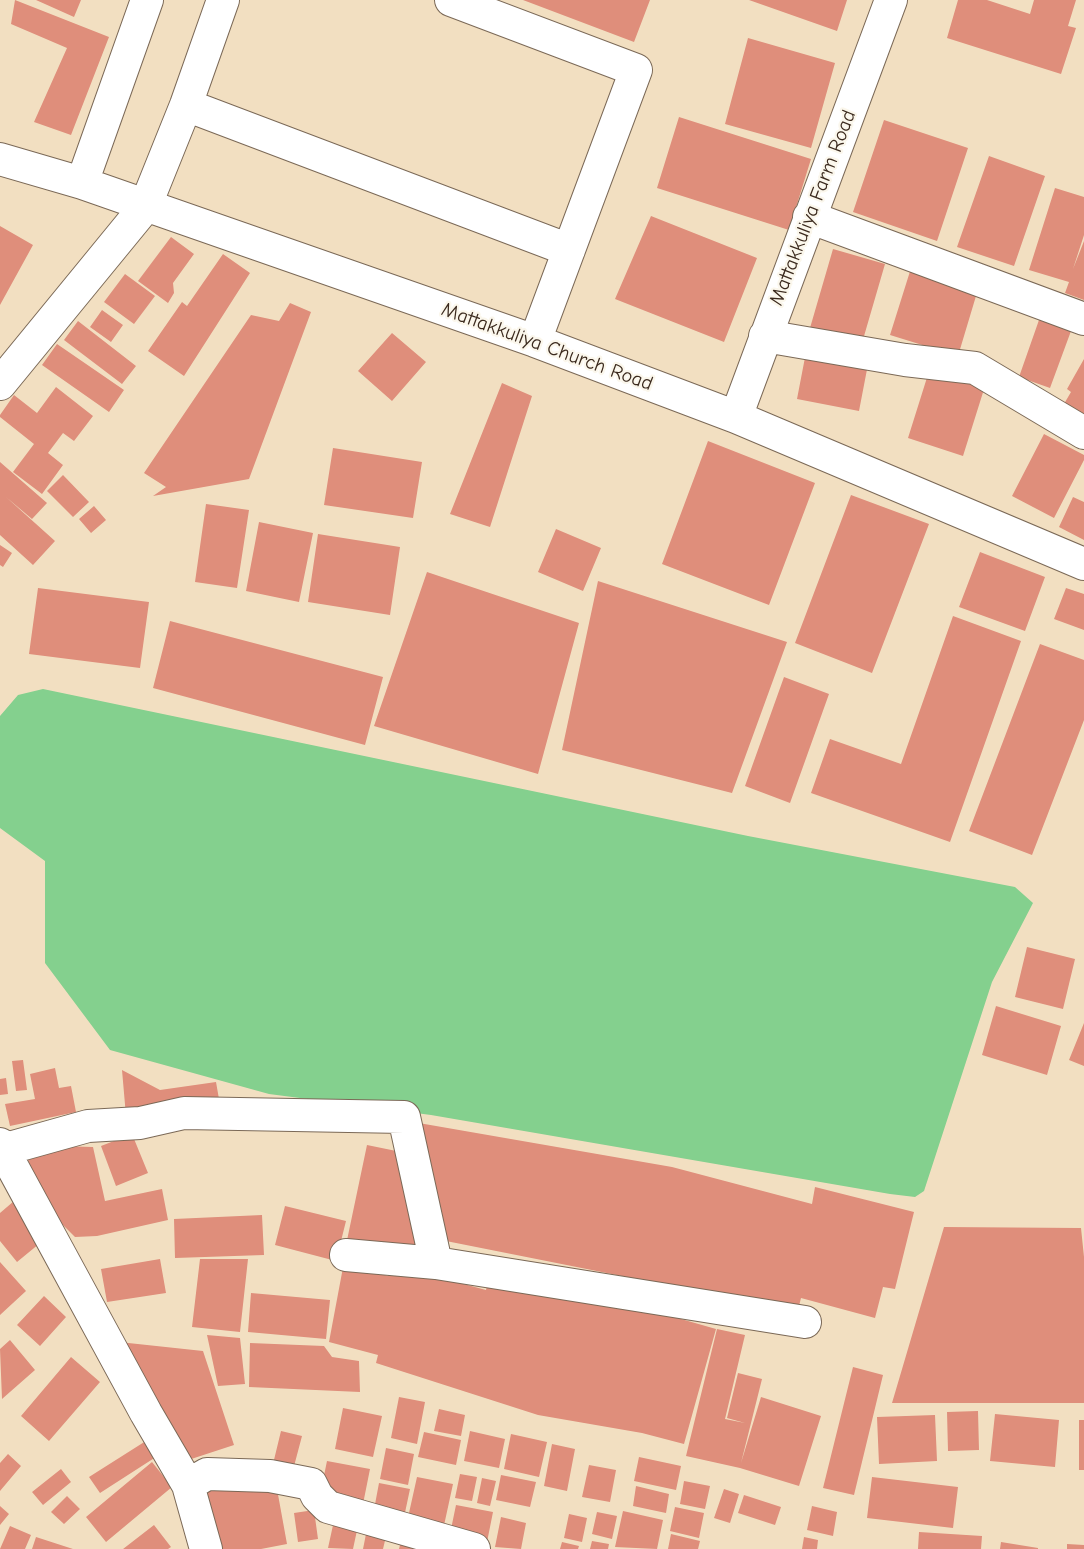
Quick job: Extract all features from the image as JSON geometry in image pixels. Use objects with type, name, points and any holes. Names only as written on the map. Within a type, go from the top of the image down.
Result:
[{"type":"street","points":[[81,183],[147,0]]},
{"type":"street","points":[[0,384],[145,207],[186,105],[223,0]]},
{"type":"street","points":[[451,0],[636,70],[535,341]]},
{"type":"street","name":"Mattakkuliya Farm Road","points":[[736,417],[891,0]]},
{"type":"street","points":[[186,105],[569,250]]},
{"type":"street","name":"Mattakkuliya Church Road","points":[[0,159],[81,183],[535,341],[736,417],[1084,564]]},
{"type":"street","points":[[809,217],[1084,319]]},
{"type":"street","points":[[765,336],[905,360],[975,368],[1084,433]]},
{"type":"street","points":[[206,1549],[188,1485],[1,1147],[88,1126],[140,1123],[184,1113],[404,1117],[436,1263]]},
{"type":"street","points":[[346,1256],[436,1263],[805,1322]]},
{"type":"street","points":[[188,1485],[207,1474],[270,1476],[311,1484],[317,1496],[328,1507],[474,1549]]},
{"type":"green space","points":[[43,689],[748,836],[1015,887],[1033,903],[992,982],[924,1191],[915,1197],[890,1194],[431,1115],[269,1094],[110,1050],[45,963],[45,861],[0,828],[0,716],[18,695]]},
{"type":"building","points":[[15,0],[109,37],[71,135],[34,122],[67,48],[11,24]]},
{"type":"building","points":[[36,0],[81,0],[74,17]]},
{"type":"building","points":[[523,0],[650,0],[634,42]]},
{"type":"building","points":[[749,0],[847,0],[837,31]]},
{"type":"building","points":[[958,0],[987,0],[1030,14],[1034,0],[1076,0],[1068,26],[1076,28],[1061,74],[947,38]]},
{"type":"building","points":[[748,38],[835,63],[811,148],[725,124]]},
{"type":"building","points":[[679,117],[811,159],[789,230],[657,188]]},
{"type":"building","points":[[884,120],[968,148],[937,241],[853,212]]},
{"type":"building","points":[[989,156],[1045,176],[1014,266],[957,247]]},
{"type":"building","points":[[1055,188],[1084,197],[1084,235],[1073,269],[1084,241],[1084,300],[1065,293],[1069,282],[1029,270]]},
{"type":"building","points":[[651,216],[757,258],[724,342],[615,299]]},
{"type":"building","points":[[0,226],[33,245],[0,305]]},
{"type":"building","points":[[171,237],[194,254],[173,283],[174,293],[168,303],[138,281]]},
{"type":"building","points":[[833,249],[885,264],[862,343],[810,328]]},
{"type":"building","points":[[223,254],[250,273],[184,376],[148,351],[182,302],[187,306]]},
{"type":"building","points":[[912,265],[979,286],[958,356],[890,335]]},
{"type":"building","points":[[125,274],[155,296],[134,324],[104,302]]},
{"type":"building","points":[[290,303],[311,312],[249,479],[153,496],[166,487],[144,473],[251,315],[279,321]]},
{"type":"building","points":[[102,310],[123,325],[111,342],[90,327]]},
{"type":"building","points":[[1039,320],[1071,331],[1050,388],[1019,377]]},
{"type":"building","points":[[78,321],[136,366],[122,384],[64,340]]},
{"type":"building","points":[[392,333],[426,362],[392,401],[358,371]]},
{"type":"building","points":[[57,344],[124,390],[109,412],[42,365]]},
{"type":"building","points":[[807,347],[869,359],[859,411],[797,399]]},
{"type":"building","points":[[1084,359],[1084,422],[1061,409],[1071,392],[1067,389]]},
{"type":"building","points":[[930,368],[985,386],[963,456],[908,438]]},
{"type":"building","points":[[502,383],[532,396],[490,527],[450,514]]},
{"type":"building","points":[[56,387],[93,416],[74,441],[63,433],[48,453],[63,465],[42,494],[13,472],[34,444],[0,415],[14,395],[37,413]]},
{"type":"building","points":[[1044,434],[1084,455],[1084,460],[1054,518],[1012,496]]},
{"type":"building","points":[[708,441],[815,483],[769,605],[662,564]]},
{"type":"building","points":[[333,448],[422,462],[413,518],[324,505]]},
{"type":"building","points":[[0,462],[47,503],[32,519],[6,497],[55,541],[33,565],[0,535]]},
{"type":"building","points":[[63,475],[89,502],[73,517],[47,491]]},
{"type":"building","points":[[851,495],[929,524],[872,673],[795,643]]},
{"type":"building","points":[[1073,497],[1084,502],[1084,540],[1059,527]]},
{"type":"building","points":[[206,504],[249,510],[237,588],[195,582]]},
{"type":"building","points":[[94,506],[106,520],[91,533],[79,519]]},
{"type":"building","points":[[259,522],[313,533],[299,602],[246,591]]},
{"type":"building","points":[[556,529],[601,548],[583,591],[538,572]]},
{"type":"building","points":[[318,534],[400,547],[390,615],[308,602]]},
{"type":"building","points":[[0,545],[12,553],[3,567],[0,565]]},
{"type":"building","points":[[980,552],[1045,577],[1025,631],[959,607]]},
{"type":"building","points":[[427,572],[579,623],[538,774],[374,726]]},
{"type":"building","points":[[598,581],[787,642],[732,793],[562,750]]},
{"type":"building","points":[[38,588],[149,602],[140,668],[29,654]]},
{"type":"building","points":[[1066,588],[1084,594],[1084,630],[1054,619]]},
{"type":"building","points":[[953,616],[1021,641],[950,842],[811,793],[830,739],[901,764]]},
{"type":"building","points":[[170,621],[383,677],[365,745],[153,688]]},
{"type":"building","points":[[1040,644],[1084,660],[1084,720],[1032,855],[969,831]]},
{"type":"building","points":[[784,677],[829,694],[790,803],[745,786]]},
{"type":"building","points":[[1027,947],[1075,959],[1063,1009],[1015,997]]},
{"type":"building","points":[[996,1006],[1061,1026],[1047,1075],[982,1055]]},
{"type":"building","points":[[1084,1023],[1084,1066],[1069,1060]]},
{"type":"building","points":[[23,1060],[27,1090],[16,1091],[12,1061]]},
{"type":"building","points":[[55,1068],[59,1088],[71,1086],[76,1112],[10,1126],[5,1104],[35,1099],[30,1074]]},
{"type":"building","points":[[122,1070],[160,1090],[216,1082],[219,1099],[126,1116]]},
{"type":"building","points":[[6,1078],[8,1094],[0,1095],[0,1079]]},
{"type":"building","points":[[413,1122],[672,1167],[812,1204],[815,1187],[914,1212],[895,1289],[883,1287],[875,1318],[801,1298],[797,1314],[446,1241]]},
{"type":"building","points":[[132,1134],[148,1173],[116,1186],[101,1146]]},
{"type":"building","points":[[367,1145],[406,1153],[423,1258],[346,1245]]},
{"type":"building","points":[[57,1146],[93,1147],[105,1201],[162,1189],[168,1220],[97,1236],[75,1237],[50,1212],[35,1186],[27,1156]]},
{"type":"building","points":[[14,1201],[45,1239],[17,1262],[0,1241],[0,1213]]},
{"type":"building","points":[[285,1206],[346,1221],[336,1261],[275,1245]]},
{"type":"building","points":[[262,1215],[264,1255],[175,1258],[174,1219]]},
{"type":"building","points":[[944,1227],[1081,1228],[1084,1257],[1084,1403],[892,1403]]},
{"type":"building","points":[[160,1259],[166,1293],[107,1302],[101,1269]]},
{"type":"building","points":[[200,1259],[248,1259],[240,1332],[192,1327]]},
{"type":"building","points":[[0,1262],[26,1291],[0,1315]]},
{"type":"building","points":[[344,1262],[388,1276],[389,1264],[486,1290],[488,1281],[674,1317],[716,1329],[684,1444],[642,1433],[538,1415],[376,1363],[378,1355],[329,1342]]},
{"type":"building","points":[[251,1293],[330,1300],[326,1339],[248,1332]]},
{"type":"building","points":[[44,1296],[66,1317],[40,1346],[17,1325]]},
{"type":"building","points":[[717,1329],[745,1335],[725,1419],[745,1423],[727,1418],[738,1373],[762,1379],[741,1463],[761,1397],[821,1416],[799,1486],[740,1468],[686,1456]]},
{"type":"building","points":[[207,1335],[240,1338],[245,1384],[218,1386]]},
{"type":"building","points":[[10,1340],[35,1370],[2,1399],[0,1349]]},
{"type":"building","points":[[119,1342],[203,1351],[234,1445],[179,1463]]},
{"type":"building","points":[[250,1343],[324,1346],[332,1357],[359,1361],[360,1392],[249,1387]]},
{"type":"building","points":[[71,1357],[100,1382],[49,1441],[21,1416]]},
{"type":"building","points":[[853,1367],[883,1375],[854,1495],[823,1488]]},
{"type":"building","points":[[399,1397],[425,1402],[417,1444],[391,1438]]},
{"type":"building","points":[[343,1408],[382,1416],[373,1457],[335,1449]]},
{"type":"building","points":[[439,1409],[465,1415],[461,1436],[434,1431]]},
{"type":"building","points":[[978,1411],[979,1450],[948,1451],[947,1412]]},
{"type":"building","points":[[995,1414],[1059,1420],[1055,1467],[990,1461]]},
{"type":"building","points":[[935,1415],[937,1461],[879,1464],[877,1417]]},
{"type":"building","points":[[1079,1420],[1084,1420],[1084,1470],[1079,1470]]},
{"type":"building","points":[[281,1431],[302,1436],[293,1470],[273,1464]]},
{"type":"building","points":[[470,1431],[505,1439],[499,1468],[464,1461]]},
{"type":"building","points":[[424,1432],[461,1440],[456,1465],[418,1457]]},
{"type":"building","points":[[511,1434],[547,1442],[539,1477],[504,1469]]},
{"type":"building","points":[[149,1439],[159,1455],[100,1493],[89,1477]]},
{"type":"building","points":[[552,1444],[575,1449],[567,1491],[544,1486]]},
{"type":"building","points":[[386,1448],[414,1454],[408,1485],[380,1479]]},
{"type":"building","points":[[8,1454],[21,1466],[0,1491],[0,1463]]},
{"type":"building","points":[[639,1457],[681,1466],[676,1490],[634,1481]]},
{"type":"building","points":[[327,1461],[370,1469],[363,1504],[320,1495]]},
{"type":"building","points":[[152,1462],[172,1487],[106,1542],[86,1517]]},
{"type":"building","points":[[589,1465],[616,1470],[610,1502],[582,1497]]},
{"type":"building","points":[[61,1469],[71,1482],[43,1505],[32,1492]]},
{"type":"building","points":[[460,1474],[477,1477],[472,1501],[455,1498]]},
{"type":"building","points":[[501,1475],[536,1482],[530,1507],[496,1500]]},
{"type":"building","points":[[417,1477],[453,1484],[443,1530],[407,1522]]},
{"type":"building","points":[[872,1477],[958,1487],[953,1528],[867,1518]]},
{"type":"building","points":[[482,1478],[496,1481],[490,1506],[477,1503]]},
{"type":"building","points":[[684,1481],[710,1486],[705,1509],[680,1504]]},
{"type":"building","points":[[379,1483],[410,1489],[403,1522],[373,1515]]},
{"type":"building","points":[[205,1484],[253,1485],[262,1492],[277,1489],[287,1544],[261,1549],[211,1549]]},
{"type":"building","points":[[636,1486],[669,1494],[666,1513],[633,1506]]},
{"type":"building","points":[[724,1489],[739,1494],[730,1523],[714,1518]]},
{"type":"building","points":[[744,1495],[781,1507],[775,1525],[738,1513]]},
{"type":"building","points":[[67,1496],[80,1509],[64,1524],[51,1512]]},
{"type":"building","points":[[456,1505],[493,1512],[487,1542],[450,1534]]},
{"type":"building","points":[[0,1506],[9,1514],[0,1525]]},
{"type":"building","points":[[812,1506],[837,1512],[833,1536],[807,1530]]},
{"type":"building","points":[[675,1507],[704,1513],[699,1538],[670,1531]]},
{"type":"building","points":[[314,1510],[318,1539],[298,1542],[294,1513]]},
{"type":"building","points":[[623,1511],[663,1520],[657,1549],[615,1547]]},
{"type":"building","points":[[597,1512],[617,1516],[612,1539],[592,1534]]},
{"type":"building","points":[[569,1514],[587,1518],[582,1542],[564,1538]]},
{"type":"building","points":[[335,1516],[359,1521],[353,1549],[328,1548]]},
{"type":"building","points":[[501,1517],[526,1523],[521,1549],[495,1547]]},
{"type":"building","points":[[368,1524],[388,1528],[383,1549],[363,1549]]},
{"type":"building","points":[[154,1525],[171,1547],[168,1549],[123,1549]]},
{"type":"building","points":[[10,1526],[31,1535],[25,1549],[0,1549]]},
{"type":"building","points":[[919,1532],[982,1536],[981,1549],[918,1549]]},
{"type":"building","points":[[671,1534],[700,1541],[698,1549],[668,1549]]},
{"type":"building","points":[[36,1537],[73,1549],[32,1549]]},
{"type":"building","points":[[804,1537],[818,1540],[817,1549],[802,1549]]},
{"type":"building","points":[[401,1541],[421,1549],[399,1549]]},
{"type":"building","points":[[592,1541],[609,1544],[608,1549],[590,1549]]},
{"type":"building","points":[[562,1542],[579,1546],[578,1549],[560,1549]]},
{"type":"building","points":[[1001,1542],[1038,1548],[1038,1549],[1000,1549]]},
{"type":"building","points":[[1067,1544],[1084,1545],[1084,1549],[1067,1549]]}]
